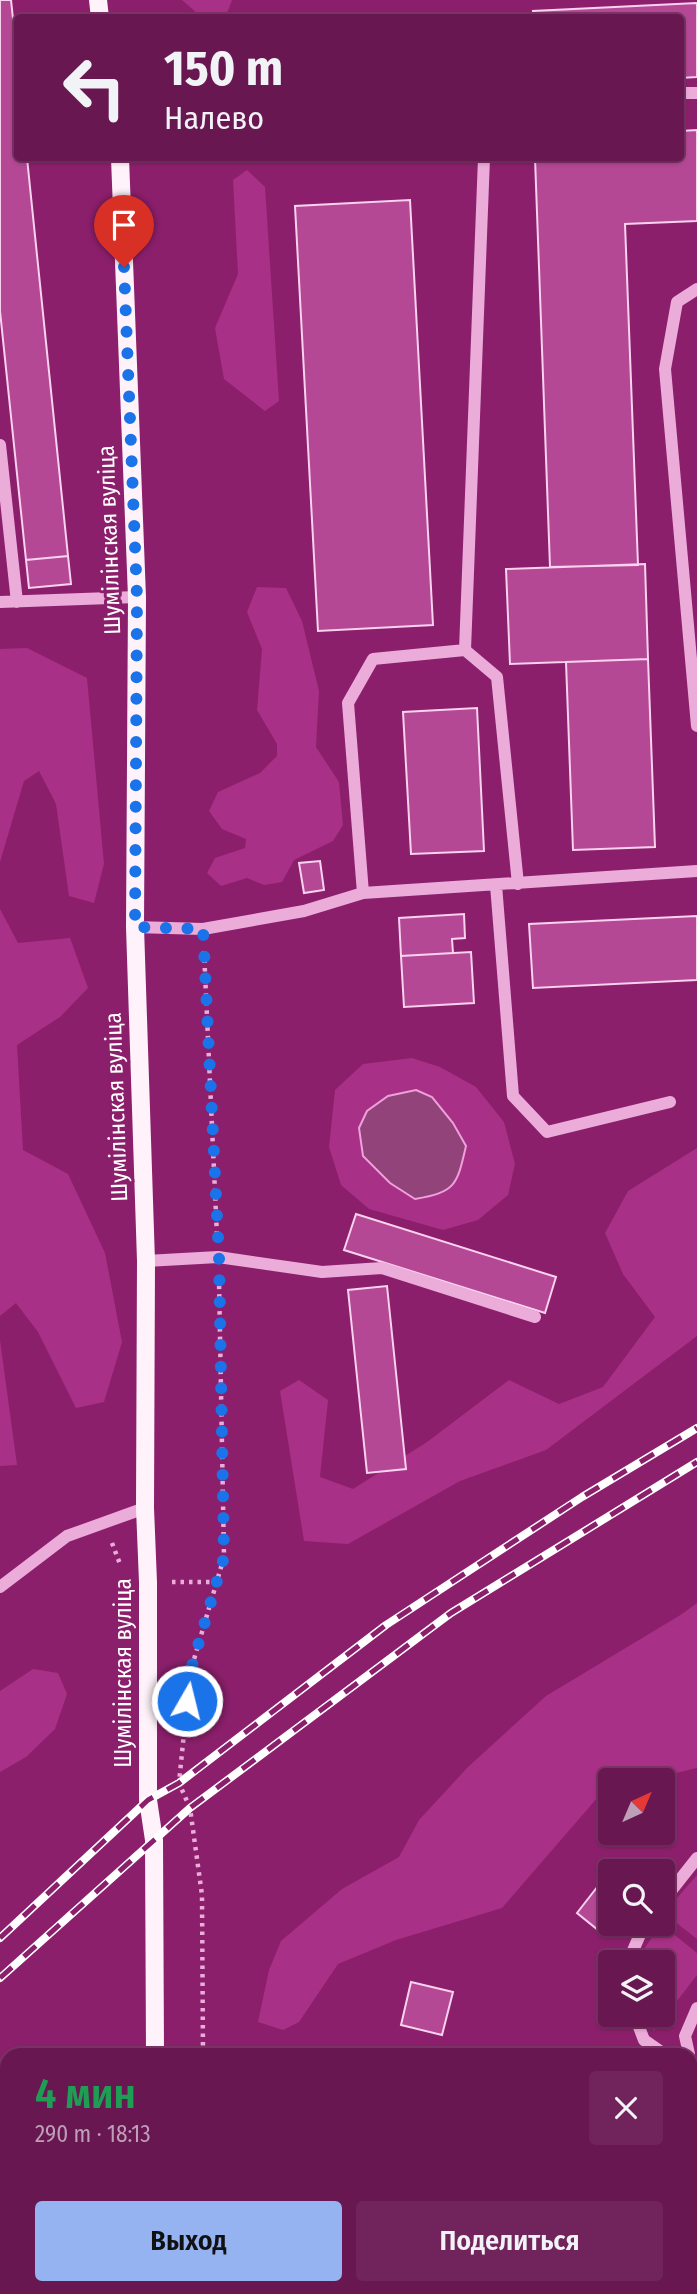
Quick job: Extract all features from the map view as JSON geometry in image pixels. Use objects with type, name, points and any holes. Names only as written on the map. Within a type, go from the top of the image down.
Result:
[{"type":"main road","name":"Шумілінская вуліца","points":[[120,161],[137,597],[135,927],[146,1261],[148,1800],[154,1840],[155,2048]]},
{"type":"street","points":[[464,650],[484,161]]},
{"type":"street","points":[[697,289],[677,302],[664,369],[697,726]]},
{"type":"street","points":[[0,444],[17,601]]},
{"type":"street","points":[[0,602],[137,597]]},
{"type":"street","points":[[363,892],[348,703],[373,659],[464,650],[498,677],[518,884]]},
{"type":"street","points":[[135,927],[203,929],[304,911],[363,892],[697,871]]},
{"type":"street","points":[[496,885],[513,1096],[547,1132],[670,1102]]},
{"type":"street","points":[[146,1261],[219,1257],[322,1272],[382,1268],[535,1317]]},
{"type":"street","points":[[0,1587],[67,1536],[145,1508]]},
{"type":"street","points":[[675,1885],[697,1858]]},
{"type":"street","points":[[688,2048],[685,2036],[697,2008]]},
{"type":"street","points":[[639,2027],[644,2040],[655,2048]]},
{"type":"path","points":[[203,929],[219,1257],[224,1557],[190,1673],[179,1783],[190,1808],[202,1895],[203,2048]]},
{"type":"path","points":[[105,1522],[122,1570]]},
{"type":"path","points":[[168,1582],[217,1582]]},
{"type":"shaded area","points":[[182,0],[232,0],[227,14],[198,14]]},
{"type":"shaded area","points":[[247,170],[265,187],[279,401],[265,411],[224,379],[215,328],[238,274],[233,180]]},
{"type":"shaded area","points":[[257,587],[286,588],[302,621],[319,691],[316,747],[339,782],[343,825],[333,841],[294,860],[282,882],[264,885],[247,878],[221,886],[207,873],[215,858],[245,848],[246,839],[222,829],[209,811],[218,792],[260,773],[277,756],[277,744],[257,710],[262,649],[247,612]]},
{"type":"shaded area","points":[[27,648],[87,678],[104,864],[94,903],[69,896],[56,804],[39,771],[24,781],[0,862],[0,649]]},
{"type":"shaded area","points":[[0,909],[18,943],[70,938],[88,988],[60,1017],[17,1045],[23,1150],[68,1174],[105,1253],[122,1342],[104,1402],[76,1408],[38,1332],[16,1303],[0,1316]]},
{"type":"shaded area","points":[[412,1058],[440,1067],[476,1087],[504,1122],[515,1164],[508,1195],[478,1220],[443,1230],[369,1209],[341,1185],[329,1147],[335,1090],[363,1064]]},
{"type":"shaded area","points":[[416,1090],[432,1097],[453,1123],[466,1146],[453,1184],[439,1193],[415,1199],[390,1183],[363,1156],[359,1128],[367,1111],[388,1096]]},
{"type":"shaded area","points":[[697,1148],[697,1336],[546,1450],[460,1481],[348,1544],[304,1541],[280,1391],[299,1380],[328,1400],[320,1477],[353,1489],[427,1442],[509,1380],[559,1404],[603,1387],[655,1317],[623,1274],[605,1233],[628,1191]]},
{"type":"shaded area","points":[[0,1340],[17,1465],[0,1466]]},
{"type":"shaded area","points":[[697,1603],[697,1768],[676,1773],[676,1768],[598,1768],[598,1797],[502,1908],[396,1940],[338,1964],[299,2022],[283,2030],[258,2022],[269,1970],[281,1941],[342,1889],[399,1857],[419,1820],[468,1767],[546,1696]]},
{"type":"shaded area","points":[[33,1669],[58,1673],[67,1694],[55,1729],[26,1757],[0,1772],[0,1691]]},
{"type":"shaded area","points":[[697,1875],[697,1939],[675,1922],[675,1900]]},
{"type":"shaded area","points":[[675,1935],[697,1953],[697,1975],[675,2004],[675,1950],[643,1950],[653,1936]]},
{"type":"building","points":[[0,0],[11,0],[14,28],[14,161],[27,161],[68,556],[26,560],[0,311]]},
{"type":"building","points":[[697,3],[697,77],[684,78],[684,14],[533,14],[533,11]]},
{"type":"building","points":[[697,130],[697,221],[625,224],[638,565],[550,567],[535,161],[684,161],[684,131]]},
{"type":"building","points":[[410,200],[433,625],[318,631],[295,206]]},
{"type":"building","points":[[68,556],[71,584],[29,588],[26,560]]},
{"type":"building","points":[[645,564],[648,659],[510,664],[506,569]]},
{"type":"building","points":[[648,659],[655,847],[573,850],[566,662]]},
{"type":"building","points":[[477,708],[484,851],[411,854],[403,712]]},
{"type":"building","points":[[320,861],[324,890],[304,893],[299,863]]},
{"type":"building","points":[[464,914],[465,938],[452,939],[453,953],[401,956],[399,918]]},
{"type":"building","points":[[697,916],[697,980],[533,988],[529,924]]},
{"type":"building","points":[[471,952],[474,1003],[404,1007],[401,956]]},
{"type":"building","points":[[356,1214],[556,1277],[545,1313],[344,1250]]},
{"type":"building","points":[[387,1286],[406,1469],[367,1473],[348,1290]]},
{"type":"building","points":[[598,1886],[598,1930],[577,1913]]},
{"type":"building","points":[[411,1982],[453,1992],[442,2035],[401,2025]]},
{"type":"railway","points":[[0,1938],[148,1800],[179,1783],[386,1625],[582,1497],[697,1428]]},
{"type":"railway","points":[[0,1978],[190,1808],[451,1613],[697,1462]]},
{"type":"route","points":[[124,267],[137,597],[135,927],[203,929],[219,1257],[224,1557],[190,1673],[187,1701]]}]
